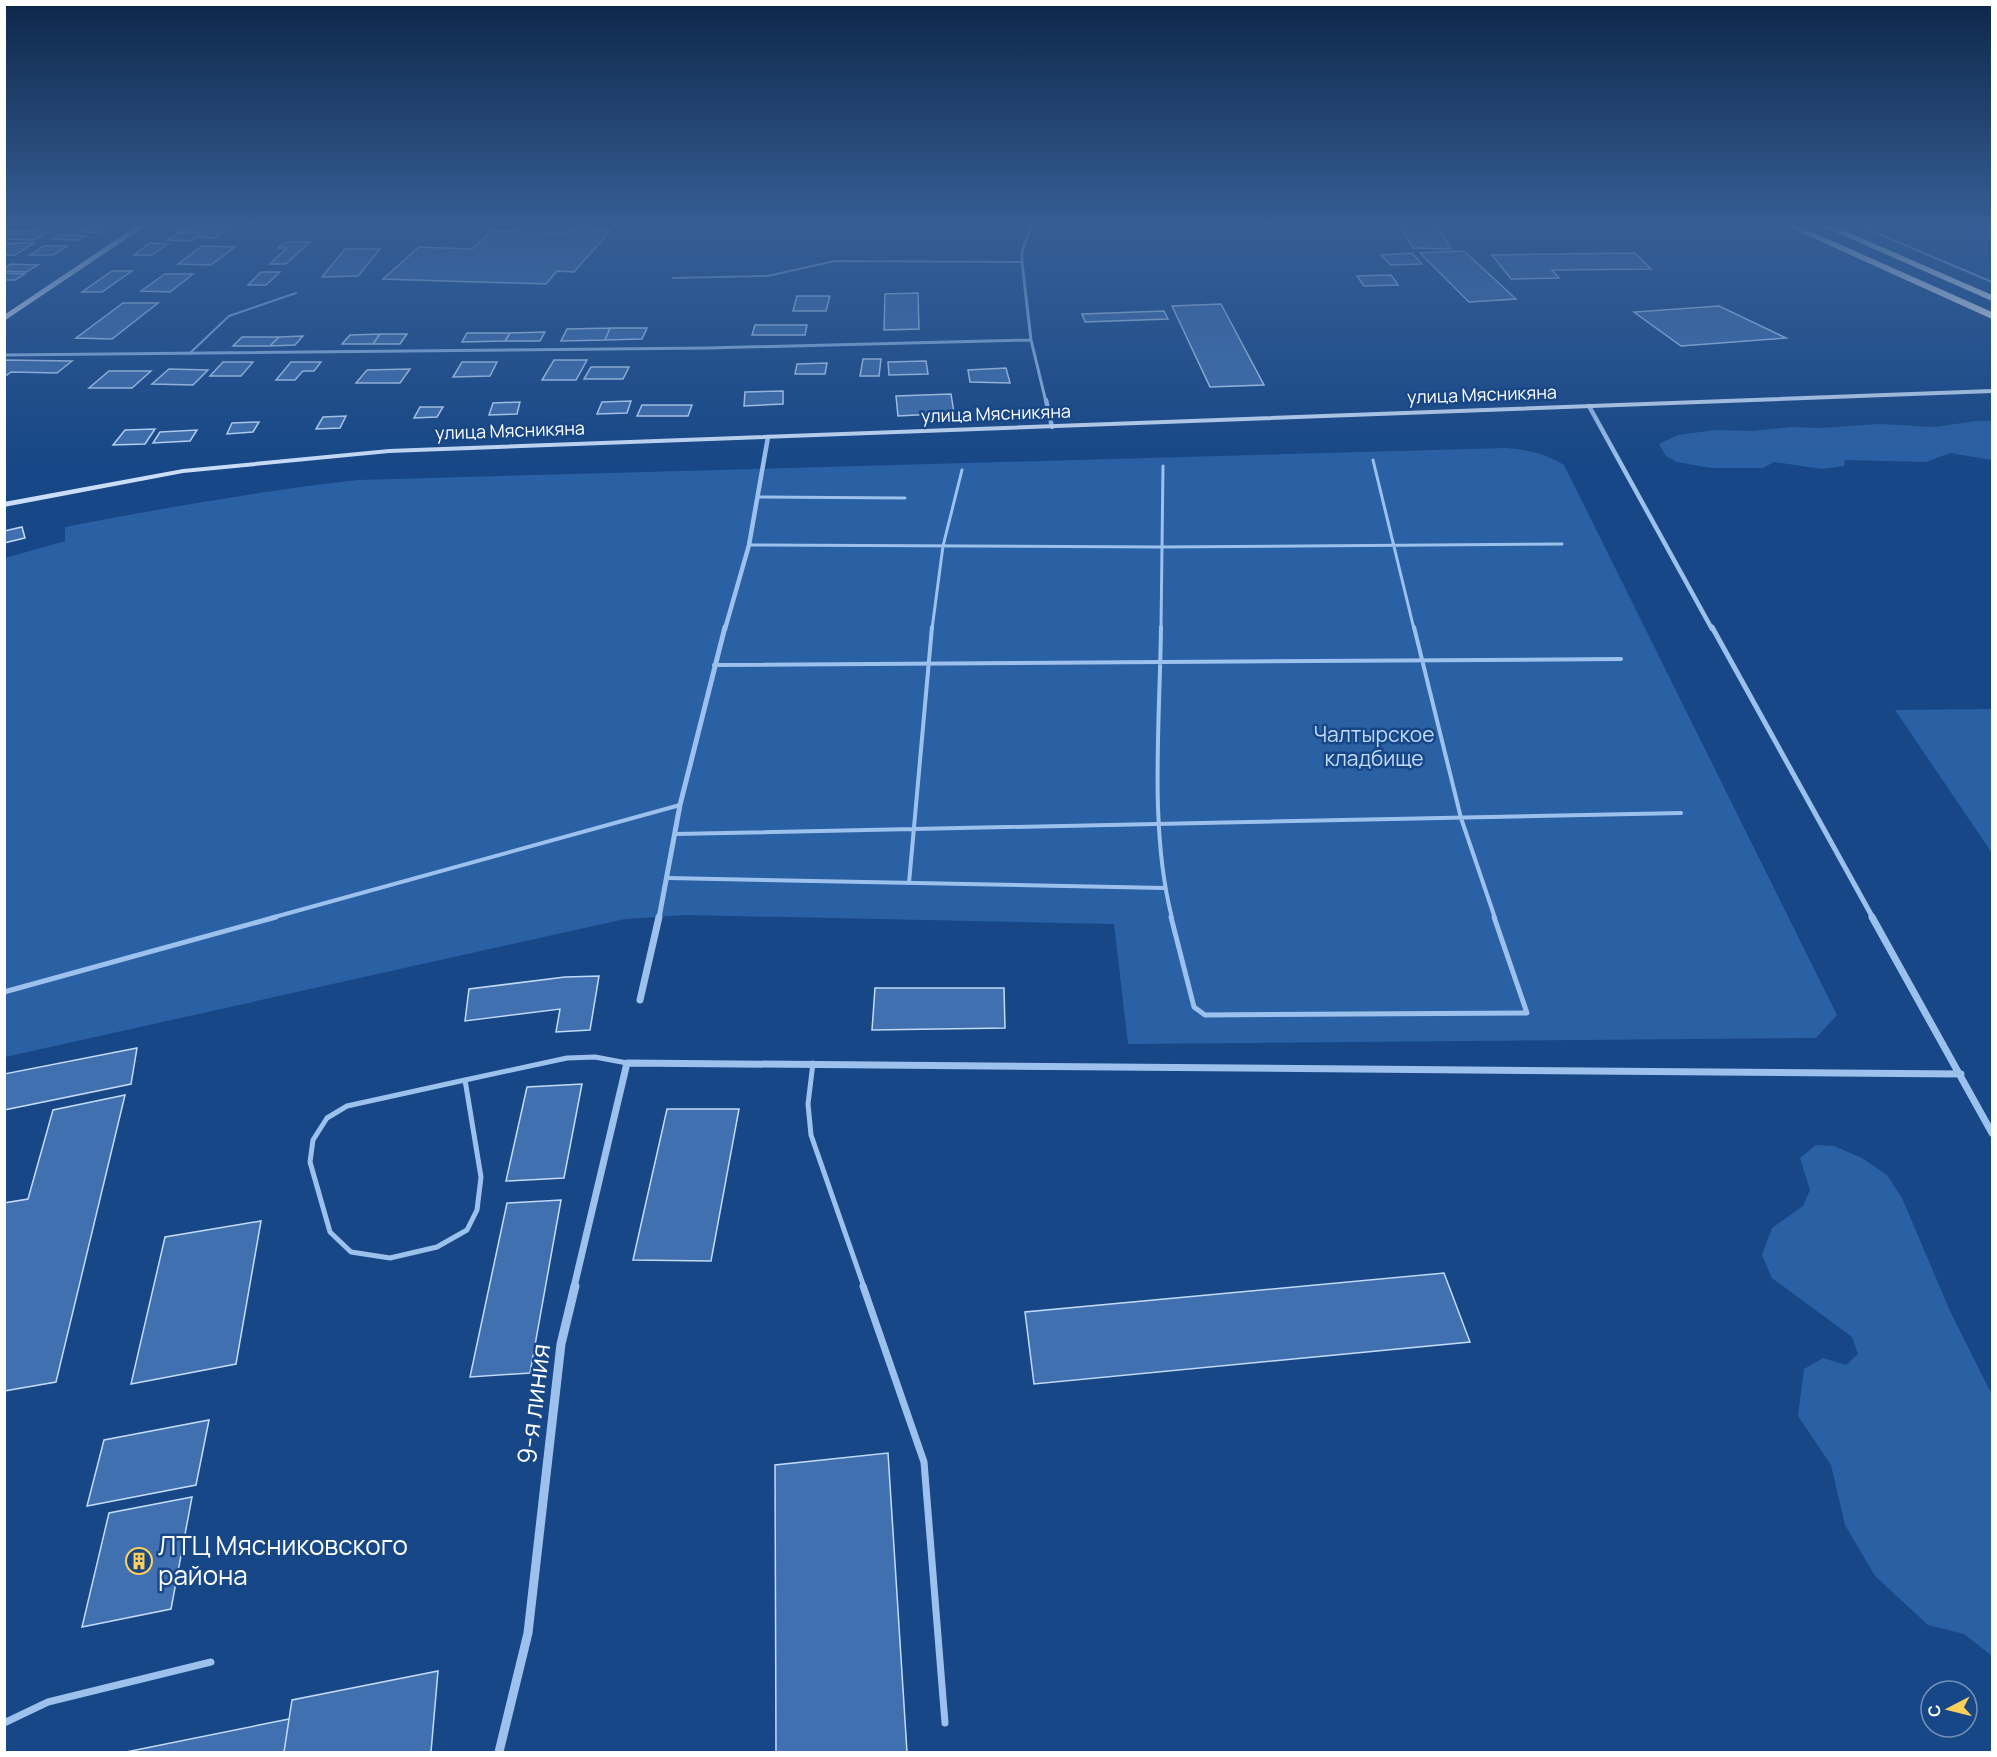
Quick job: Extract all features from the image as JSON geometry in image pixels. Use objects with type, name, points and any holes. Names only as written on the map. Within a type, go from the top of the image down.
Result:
[{"type":"highway","points":[[1967,305],[1992,316]]},
{"type":"main road","points":[[4,319],[25,305]]},
{"type":"street","points":[[1027,305],[1031,340],[1052,427]]},
{"type":"street","points":[[4,355],[708,348],[1031,340]]},
{"type":"street","name":"улица Мясникяна","points":[[4,505],[183,471],[320,456],[1992,391]]},
{"type":"street","points":[[1588,406],[1992,1133]]},
{"type":"street","points":[[640,1000],[668,879],[680,805],[714,665],[748,545],[768,437]]},
{"type":"street","points":[[627,1063],[1961,1074]]},
{"type":"street","name":"9-я линия","points":[[499,1752],[528,1633],[561,1344],[627,1063]]},
{"type":"lane","points":[[189,354],[229,316],[261,305]]},
{"type":"lane","points":[[1163,466],[1160,824],[1164,888],[1194,1007],[1205,1016],[1527,1013],[1461,818],[1373,460]]},
{"type":"lane","points":[[909,883],[927,664],[943,546],[962,470]]},
{"type":"lane","points":[[758,497],[905,498]]},
{"type":"lane","points":[[748,545],[1162,548],[1563,544]]},
{"type":"lane","points":[[714,665],[1621,659]]},
{"type":"lane","points":[[4,992],[680,805]]},
{"type":"lane","points":[[675,834],[915,831],[1681,813]]},
{"type":"lane","points":[[668,879],[1164,888]]},
{"type":"lane","points":[[465,1080],[481,1178],[477,1210],[467,1230],[437,1247],[390,1258],[351,1252],[330,1232],[310,1162],[313,1140],[327,1118],[347,1106],[465,1080],[567,1058],[595,1057],[627,1063]]},
{"type":"lane","points":[[813,1063],[808,1104],[811,1135],[924,1462],[945,1723]]},
{"type":"lane","points":[[4,1724],[48,1702],[211,1662]]},
{"type":"green space","points":[[1992,421],[1992,460],[1950,453],[1926,462],[1845,460],[1844,466],[1822,469],[1774,462],[1763,468],[1711,468],[1677,462],[1666,456],[1659,444],[1678,435],[1715,430],[1753,431],[1792,427],[1820,428],[1879,424],[1935,427]]},
{"type":"green space","name":"Чалтырское кладбище","points":[[1506,448],[1536,453],[1564,465],[1837,1015],[1816,1038],[1128,1044],[1114,924],[686,915],[625,919],[5,1057],[5,558],[65,541],[65,527],[211,500],[358,480]]},
{"type":"green space","points":[[1992,709],[1992,853],[1895,710]]},
{"type":"green space","points":[[1816,1145],[1834,1146],[1862,1158],[1887,1175],[1902,1198],[1950,1311],[1992,1395],[1992,1656],[1964,1634],[1928,1625],[1875,1576],[1845,1525],[1831,1465],[1798,1416],[1804,1369],[1823,1358],[1846,1365],[1858,1354],[1852,1337],[1772,1278],[1762,1255],[1772,1228],[1803,1206],[1810,1190],[1800,1158]]},
{"type":"building","points":[[120,305],[155,305],[112,339],[76,338]]},
{"type":"building","points":[[795,305],[828,305],[826,311],[793,311]]},
{"type":"building","points":[[885,305],[918,305],[919,329],[884,330]]},
{"type":"building","points":[[1222,305],[1264,385],[1210,387],[1172,306]]},
{"type":"building","points":[[1719,306],[1786,338],[1681,346],[1634,312]]},
{"type":"building","points":[[1164,311],[1168,319],[1085,322],[1082,314]]},
{"type":"building","points":[[755,325],[807,325],[805,335],[752,335]]},
{"type":"building","points":[[610,328],[605,340],[561,341],[567,329]]},
{"type":"building","points":[[610,328],[647,328],[642,339],[605,340]]},
{"type":"building","points":[[545,332],[540,341],[505,341],[510,333]]},
{"type":"building","points":[[467,333],[510,333],[505,341],[462,342]]},
{"type":"building","points":[[380,334],[373,344],[342,344],[350,335]]},
{"type":"building","points":[[380,334],[407,334],[400,344],[373,344]]},
{"type":"building","points":[[303,336],[295,345],[270,346],[279,337]]},
{"type":"building","points":[[242,337],[279,337],[270,346],[233,346]]},
{"type":"building","points":[[863,359],[881,359],[879,376],[860,376]]},
{"type":"building","points":[[4,360],[72,361],[57,373],[11,372],[4,375]]},
{"type":"building","points":[[554,360],[587,360],[576,380],[542,380]]},
{"type":"building","points":[[926,361],[928,374],[889,375],[888,362]]},
{"type":"building","points":[[223,362],[253,362],[241,376],[210,376]]},
{"type":"building","points":[[291,362],[321,362],[314,371],[303,371],[295,380],[276,380]]},
{"type":"building","points":[[462,362],[497,362],[490,376],[453,377]]},
{"type":"building","points":[[827,363],[825,374],[795,374],[797,364]]},
{"type":"building","points":[[591,367],[629,367],[623,379],[584,379]]},
{"type":"building","points":[[1006,368],[1010,383],[970,382],[968,370]]},
{"type":"building","points":[[169,369],[208,370],[193,385],[152,384]]},
{"type":"building","points":[[410,369],[400,383],[356,383],[367,370]]},
{"type":"building","points":[[109,371],[151,371],[132,388],[89,388]]},
{"type":"building","points":[[783,391],[783,404],[744,406],[745,392]]},
{"type":"building","points":[[951,394],[954,413],[898,416],[896,396]]},
{"type":"building","points":[[631,401],[627,413],[597,414],[602,402]]},
{"type":"building","points":[[520,402],[517,414],[489,415],[493,403]]},
{"type":"building","points":[[642,405],[692,405],[688,416],[637,416]]},
{"type":"building","points":[[420,407],[443,407],[437,417],[414,418]]},
{"type":"building","points":[[346,416],[340,428],[316,429],[323,417]]},
{"type":"building","points":[[259,422],[253,432],[227,434],[232,423]]},
{"type":"building","points":[[155,429],[145,444],[113,445],[125,430]]},
{"type":"building","points":[[197,430],[190,441],[153,443],[160,432]]},
{"type":"building","points":[[22,527],[25,538],[4,543],[4,531]]},
{"type":"building","points":[[599,976],[590,1030],[556,1032],[560,1009],[465,1021],[469,989],[565,977]]},
{"type":"building","points":[[875,988],[1004,988],[1005,1028],[872,1030]]},
{"type":"building","points":[[137,1048],[131,1084],[4,1110],[4,1074]]},
{"type":"building","points":[[582,1084],[564,1178],[506,1181],[527,1087]]},
{"type":"building","points":[[125,1095],[56,1382],[4,1391],[4,1203],[28,1199],[53,1110]]},
{"type":"building","points":[[667,1109],[739,1109],[711,1261],[633,1260]]},
{"type":"building","points":[[561,1200],[530,1373],[470,1377],[507,1203]]},
{"type":"building","points":[[261,1221],[236,1364],[131,1384],[165,1237]]},
{"type":"building","points":[[1444,1273],[1470,1342],[1034,1384],[1025,1312]]},
{"type":"building","points":[[209,1420],[196,1485],[87,1506],[104,1440]]},
{"type":"building","points":[[888,1453],[907,1752],[776,1752],[775,1465]]},
{"type":"building","name":"ЛТЦ Мясниковского района","points":[[192,1497],[171,1609],[82,1627],[109,1513]]},
{"type":"building","points":[[438,1671],[431,1752],[284,1752],[292,1700]]},
{"type":"building","points":[[289,1719],[284,1752],[126,1752]]},
{"type":"place","name":"ЛТЦ Мясниковского района","points":[[139,1561]]}]
